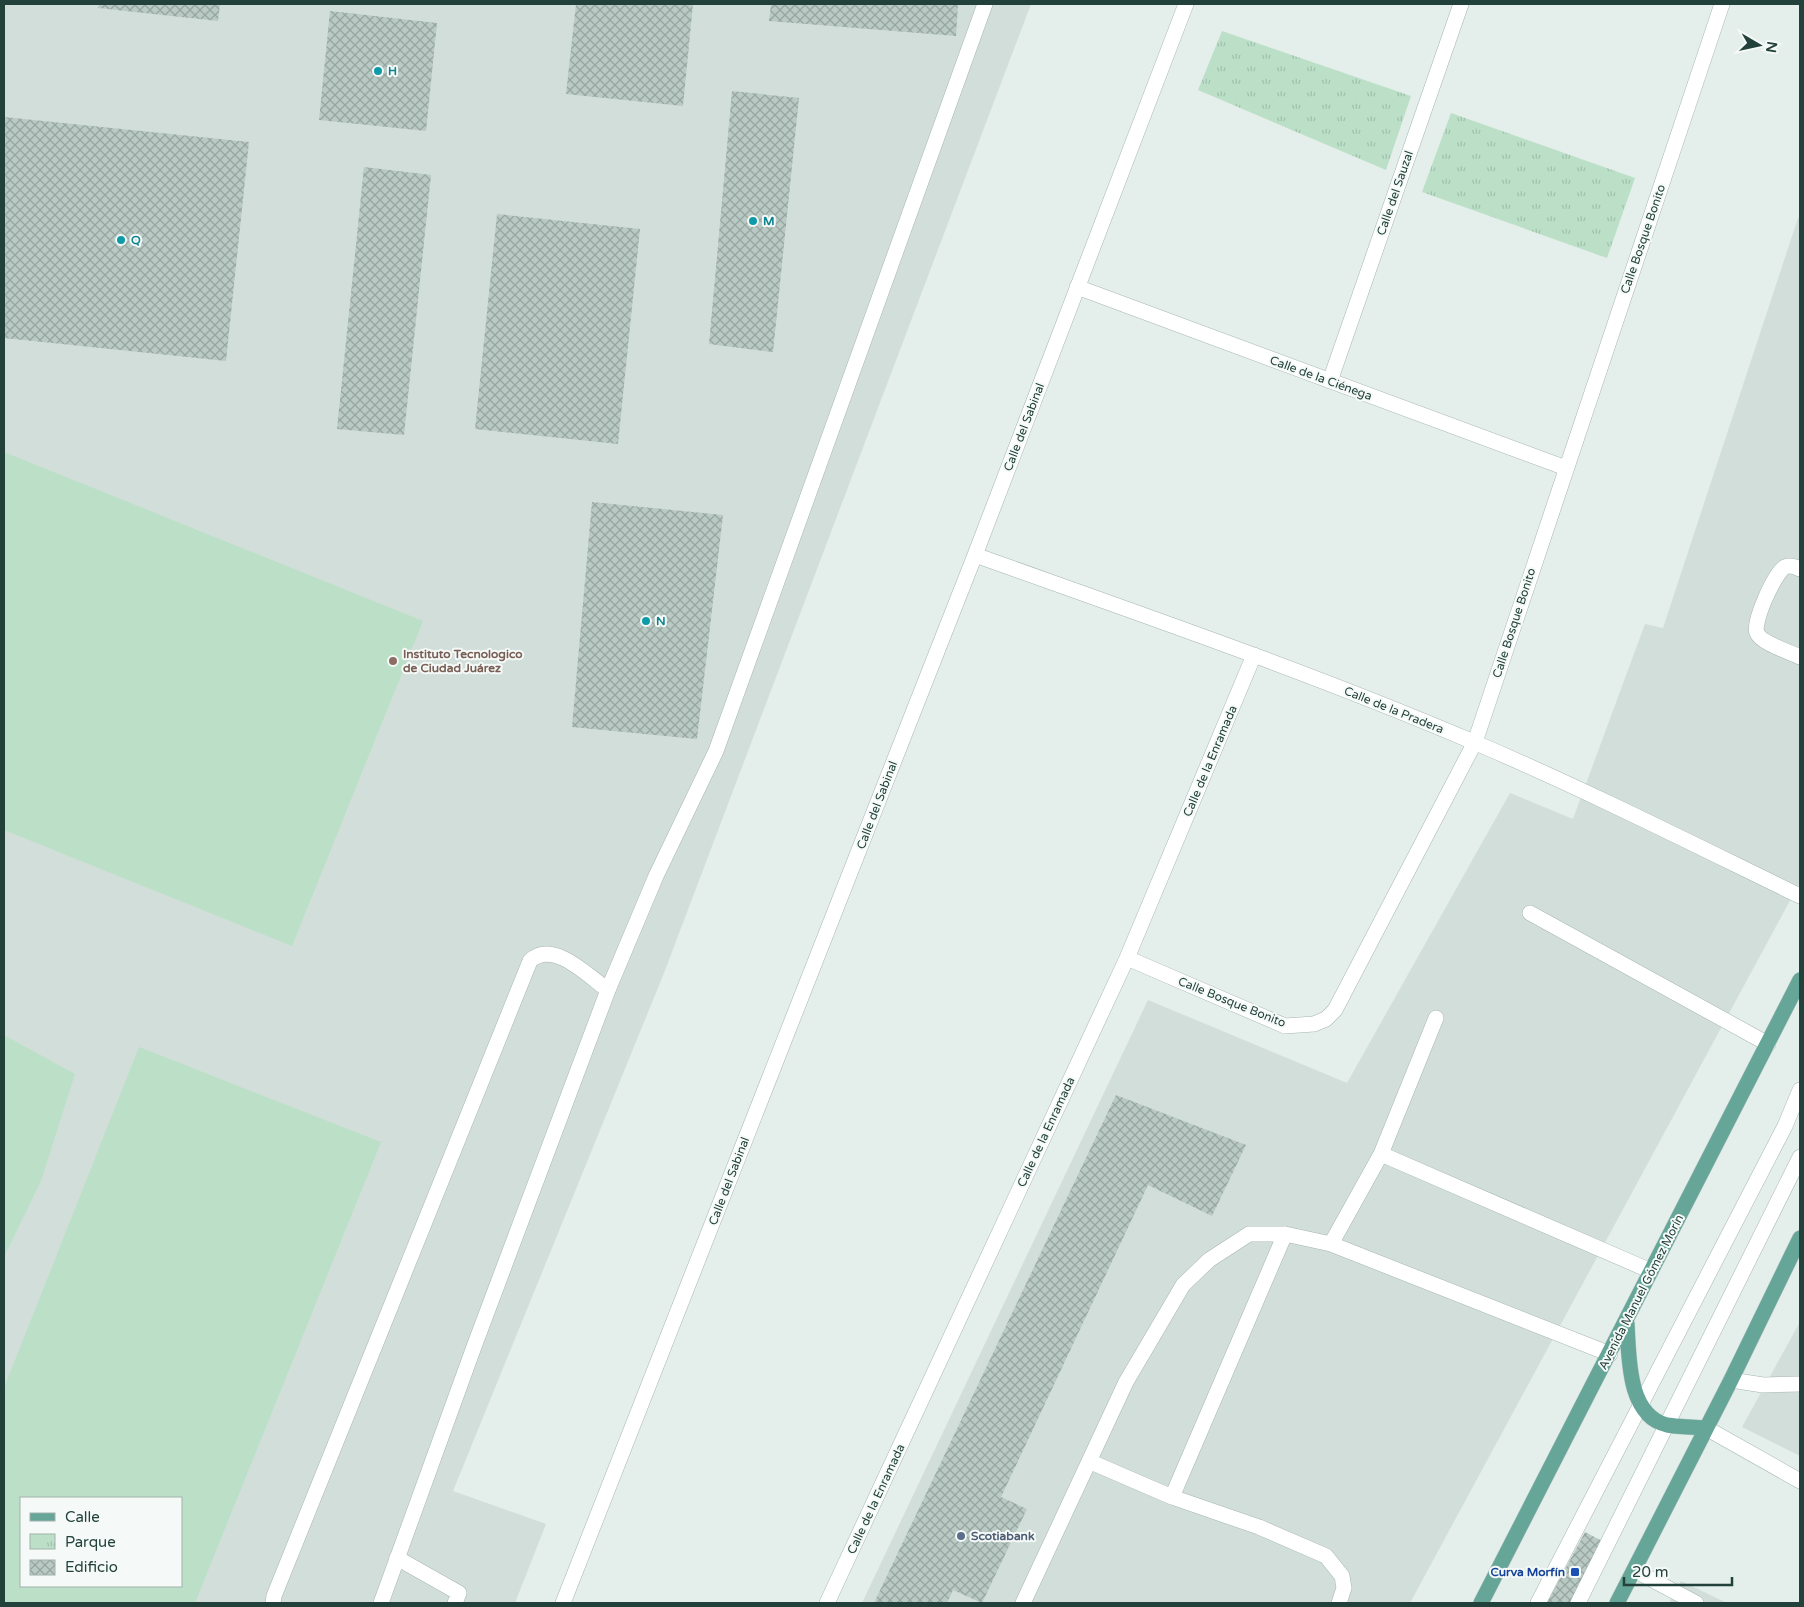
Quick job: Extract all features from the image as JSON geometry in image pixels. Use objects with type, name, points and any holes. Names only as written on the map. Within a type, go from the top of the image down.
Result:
[{"type":"main road","name":"Avenida Manuel Gómez Morín","points":[[1481,1603],[1800,980]]},
{"type":"main road","points":[[1617,1603],[1732,1380],[1800,1238]]},
{"type":"main road","points":[[1626,1322],[1630,1379],[1641,1404],[1651,1417],[1666,1424],[1706,1428]]},
{"type":"street","points":[[381,1603],[475,1344],[608,990],[656,876],[716,751],[985,4]]},
{"type":"street","name":"Calle del Sabinal","points":[[566,1602],[976,555],[1186,4]]},
{"type":"street","name":"Calle del Sauzal","points":[[1330,381],[1460,4]]},
{"type":"street","name":"Calle Bosque Bonito","points":[[1127,958],[1285,1026],[1303,1026],[1326,1019],[1335,1010],[1474,742],[1722,4]]},
{"type":"street","name":"Calle de la Ciénega","points":[[1077,287],[1566,468]]},
{"type":"street","name":"Calle de la Pradera","points":[[976,555],[1254,655],[1474,742],[1587,792],[1800,896]]},
{"type":"street","points":[[1800,569],[1794,566],[1785,567],[1778,574],[1756,620],[1756,632],[1761,638],[1800,657]]},
{"type":"street","name":"Calle de la Enramada","points":[[827,1603],[1127,958],[1254,655]]},
{"type":"street","points":[[1530,913],[1768,1044]]},
{"type":"street","points":[[273,1603],[274,1596],[530,962],[542,954],[555,954],[608,990]]},
{"type":"street","points":[[1331,1244],[1381,1154],[1436,1018]]},
{"type":"street","points":[[1538,1603],[1785,1126],[1800,1090]]},
{"type":"street","points":[[1381,1154],[1652,1271]]},
{"type":"street","points":[[1578,1603],[1650,1462],[1666,1424],[1800,1157]]},
{"type":"street","points":[[1023,1603],[1091,1462],[1126,1382],[1183,1285],[1209,1260],[1249,1234],[1285,1234],[1331,1244],[1610,1354]]},
{"type":"street","points":[[1172,1497],[1285,1234]]},
{"type":"street","points":[[1732,1380],[1763,1385],[1800,1384]]},
{"type":"street","points":[[1706,1428],[1800,1481]]},
{"type":"street","points":[[1091,1462],[1172,1497],[1258,1527],[1326,1556],[1342,1576],[1344,1588],[1339,1603]]},
{"type":"street","points":[[397,1558],[459,1593],[455,1603]]},
{"type":"street","points":[[1634,1570],[1696,1603]]},
{"type":"shaded area","name":"Instituto Tecnologico de Ciudad Juárez","points":[[4,4],[1031,4],[664,973],[453,1491],[546,1524],[515,1603],[4,1603]]},
{"type":"shaded area","points":[[1798,218],[1800,218],[1800,882],[1410,1603],[862,1603],[1148,1000],[1347,1083],[1510,793],[1573,819],[1645,624],[1663,628]]},
{"type":"shaded area","points":[[1800,1322],[1800,1456],[1742,1427]]},
{"type":"shaded area","points":[[1681,1581],[1727,1603],[1669,1603]]},
{"type":"green space","points":[[1222,31],[1411,96],[1386,170],[1198,90]]},
{"type":"green space","points":[[1451,113],[1635,178],[1607,258],[1422,192]]},
{"type":"green space","points":[[4,452],[423,621],[292,946],[4,830]]},
{"type":"green space","points":[[4,1035],[75,1074],[41,1181],[4,1257]]},
{"type":"green space","points":[[139,1047],[381,1142],[195,1603],[4,1603],[4,1388]]},
{"type":"building","points":[[99,4],[220,4],[218,21],[98,8]]},
{"type":"building","points":[[576,4],[693,4],[683,106],[566,94]]},
{"type":"building","points":[[771,4],[958,4],[956,36],[769,21]]},
{"type":"building","name":"H","points":[[330,11],[437,23],[426,131],[319,120]]},
{"type":"building","name":"M","points":[[732,91],[799,98],[773,352],[709,344]]},
{"type":"building","name":"Q","points":[[4,117],[249,142],[226,361],[4,338]]},
{"type":"building","points":[[364,167],[431,175],[404,435],[337,429]]},
{"type":"building","points":[[497,214],[640,229],[618,444],[475,429]]},
{"type":"building","name":"N","points":[[592,502],[723,515],[697,739],[572,727]]},
{"type":"building","points":[[1116,1095],[1246,1145],[1212,1216],[1148,1185],[1001,1497],[1027,1509],[982,1603],[953,1590],[947,1603],[874,1603]]},
{"type":"building","name":"Curva Morfín","points":[[1585,1532],[1604,1542],[1571,1603],[1547,1603]]},
{"type":"place","name":"H","points":[[378,71]]},
{"type":"place","name":"M","points":[[753,221]]},
{"type":"place","name":"Q","points":[[121,240]]},
{"type":"place","name":"N","points":[[646,621]]},
{"type":"place","name":"Instituto Tecnologico de Ciudad Juárez","points":[[393,661]]},
{"type":"place","name":"Scotiabank","points":[[961,1536]]},
{"type":"place","name":"Curva Morfín","points":[[1575,1572]]}]
